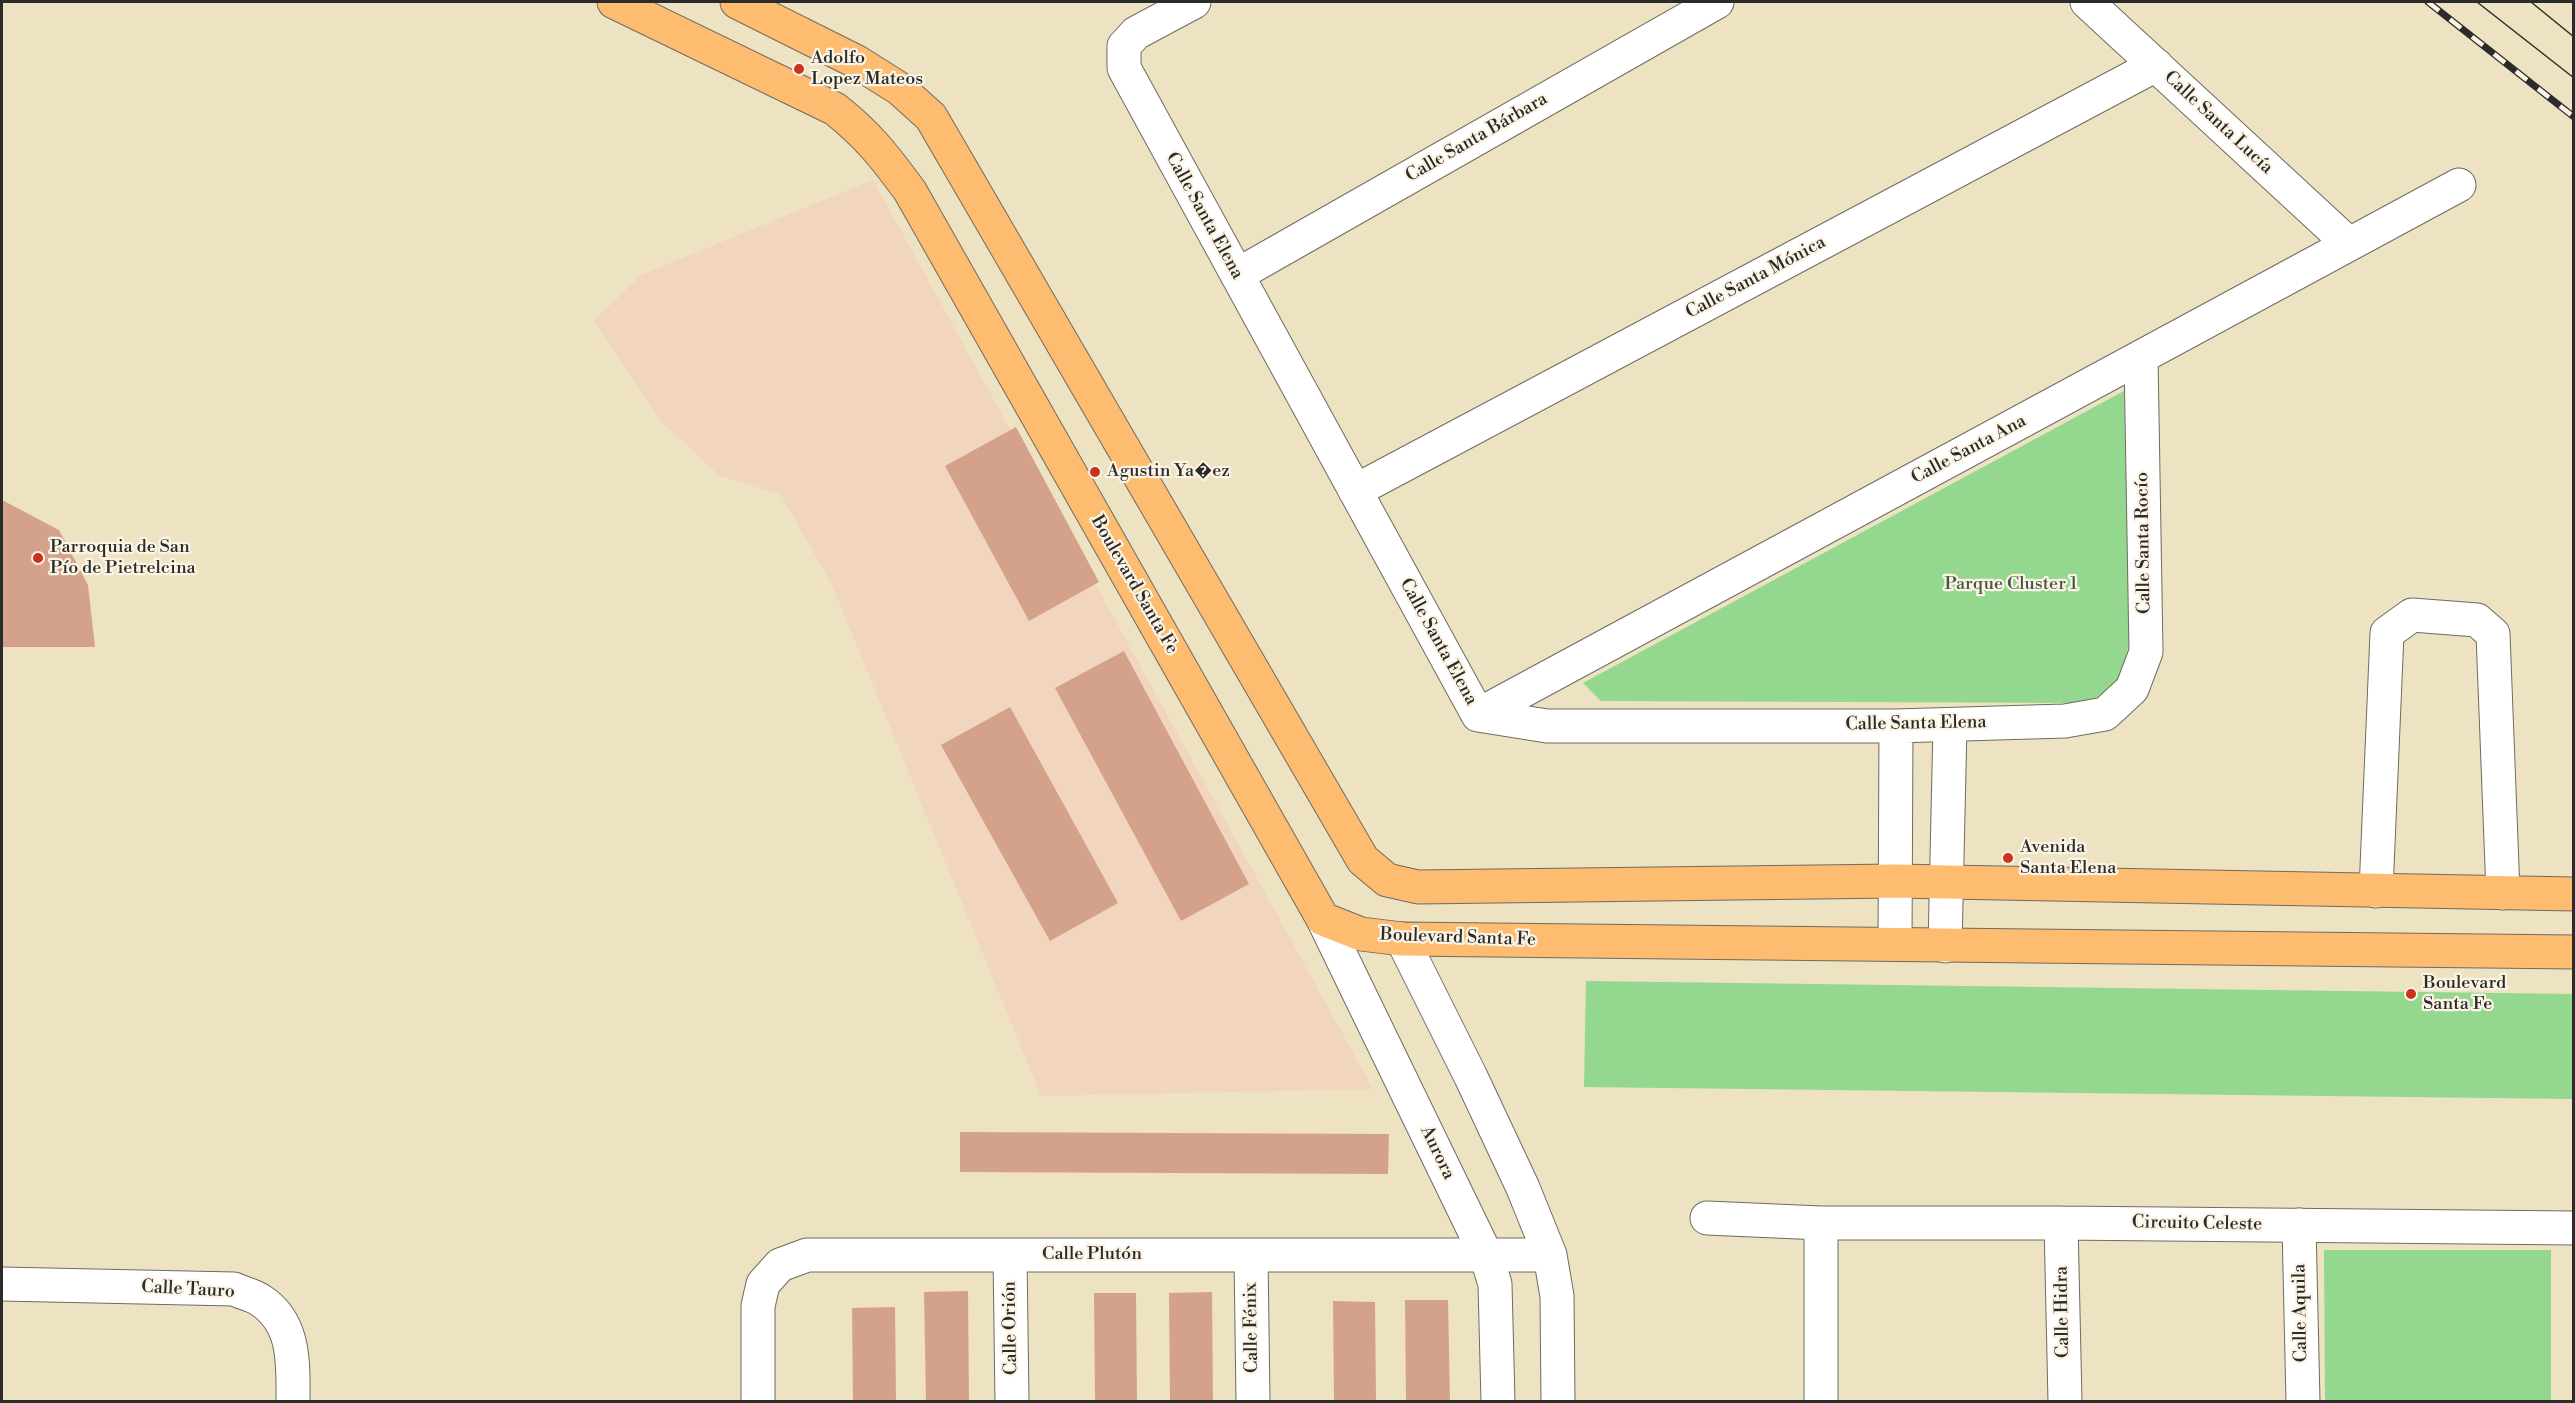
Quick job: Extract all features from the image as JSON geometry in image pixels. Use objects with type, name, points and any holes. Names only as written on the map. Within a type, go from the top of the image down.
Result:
[{"type":"main road","name":"Boulevard Santa Fe","points":[[615,2],[835,109],[864,132],[887,159],[910,191],[1323,919],[1360,934],[1402,939],[2574,952]]},
{"type":"main road","points":[[737,2],[857,62],[900,89],[932,117],[1364,860],[1388,880],[1418,887],[1895,881],[2574,894]]},
{"type":"street","name":"Calle Santa Elena","points":[[1194,2],[1136,33],[1124,46],[1124,68],[1478,715],[1547,726],[1896,726],[2065,721],[2105,714]]},
{"type":"street","name":"Calle Santa Bárbara","points":[[1237,275],[1717,2]]},
{"type":"street","name":"Calle Santa Lucía","points":[[2087,2],[2349,244]]},
{"type":"street","name":"Calle Santa Mónica","points":[[1356,491],[2156,65]]},
{"type":"street","name":"Calle Santa Ana","points":[[1478,715],[2459,185]]},
{"type":"street","name":"Calle Santa Rocío","points":[[2105,714],[2132,689],[2146,652],[2141,357]]},
{"type":"street","points":[[2376,891],[2388,633],[2412,615],[2477,620],[2493,634],[2503,893]]},
{"type":"street","points":[[1946,946],[1950,725]]},
{"type":"street","points":[[1895,944],[1896,726]]},
{"type":"street","name":"Aurora","points":[[1323,919],[1486,1255],[1495,1284],[1498,1401]]},
{"type":"street","points":[[1402,939],[1523,1188],[1550,1255],[1557,1296],[1558,1401]]},
{"type":"street","name":"Circuito Celeste","points":[[1707,1218],[1821,1223],[2061,1222],[2574,1228]]},
{"type":"street","name":"Calle Hidra","points":[[2061,1222],[2065,1401]]},
{"type":"street","points":[[1821,1223],[1821,1401]]},
{"type":"street","name":"Calle Aquila","points":[[2299,1225],[2302,1401]]},
{"type":"street","name":"Calle Plutón","points":[[758,1401],[758,1306],[763,1284],[780,1265],[807,1255],[1550,1255]]},
{"type":"street","name":"Calle Orión","points":[[1010,1255],[1012,1401]]},
{"type":"street","name":"Calle Fénix","points":[[1251,1255],[1253,1401]]},
{"type":"street","name":"Calle Tauro","points":[[2,1284],[234,1289],[261,1300],[283,1322],[293,1351],[293,1401]]},
{"type":"shaded area","points":[[873,180],[1373,1089],[1041,1096],[832,585],[781,495],[720,476],[662,422],[594,321],[641,275]]},
{"type":"green space","name":"Parque Cluster 1","points":[[2124,391],[2130,640],[2120,681],[2089,703],[1601,701],[1583,683]]},
{"type":"green space","points":[[1586,981],[2573,994],[2573,1099],[1584,1087]]},
{"type":"green space","points":[[2324,1250],[2551,1250],[2551,1401],[2325,1401]]},
{"type":"building","points":[[1016,427],[1099,582],[1029,621],[945,466]]},
{"type":"building","name":"Parroquia de San Pío de Pietrelcina","points":[[2,500],[59,530],[88,585],[95,647],[2,647]]},
{"type":"building","points":[[1124,651],[1249,884],[1181,921],[1055,688]]},
{"type":"building","points":[[1010,707],[1118,903],[1050,941],[941,745]]},
{"type":"building","points":[[960,1132],[1389,1134],[1388,1174],[960,1172]]},
{"type":"building","points":[[968,1291],[969,1402],[926,1402],[924,1292]]},
{"type":"building","points":[[1212,1292],[1213,1402],[1170,1402],[1169,1293]]},
{"type":"building","points":[[1094,1293],[1136,1293],[1137,1402],[1095,1402]]},
{"type":"building","points":[[1405,1300],[1448,1300],[1450,1402],[1406,1402]]},
{"type":"building","points":[[1333,1301],[1375,1302],[1376,1402],[1334,1402]]},
{"type":"building","points":[[895,1307],[896,1402],[853,1402],[852,1308]]},
{"type":"tram line","points":[[2477,2],[2574,78]]},
{"type":"tram line","points":[[2531,2],[2574,37]]},
{"type":"railway","points":[[2428,2],[2574,117]]},
{"type":"place","name":"Adolfo Lopez Mateos","points":[[799,69]]},
{"type":"place","name":"Agustin Ya�ez","points":[[1095,472]]},
{"type":"place","name":"Parroquia de San Pío de Pietrelcina","points":[[38,558]]},
{"type":"place","name":"Avenida Santa Elena","points":[[2008,858]]},
{"type":"place","name":"Boulevard Santa Fe","points":[[2411,994]]}]
